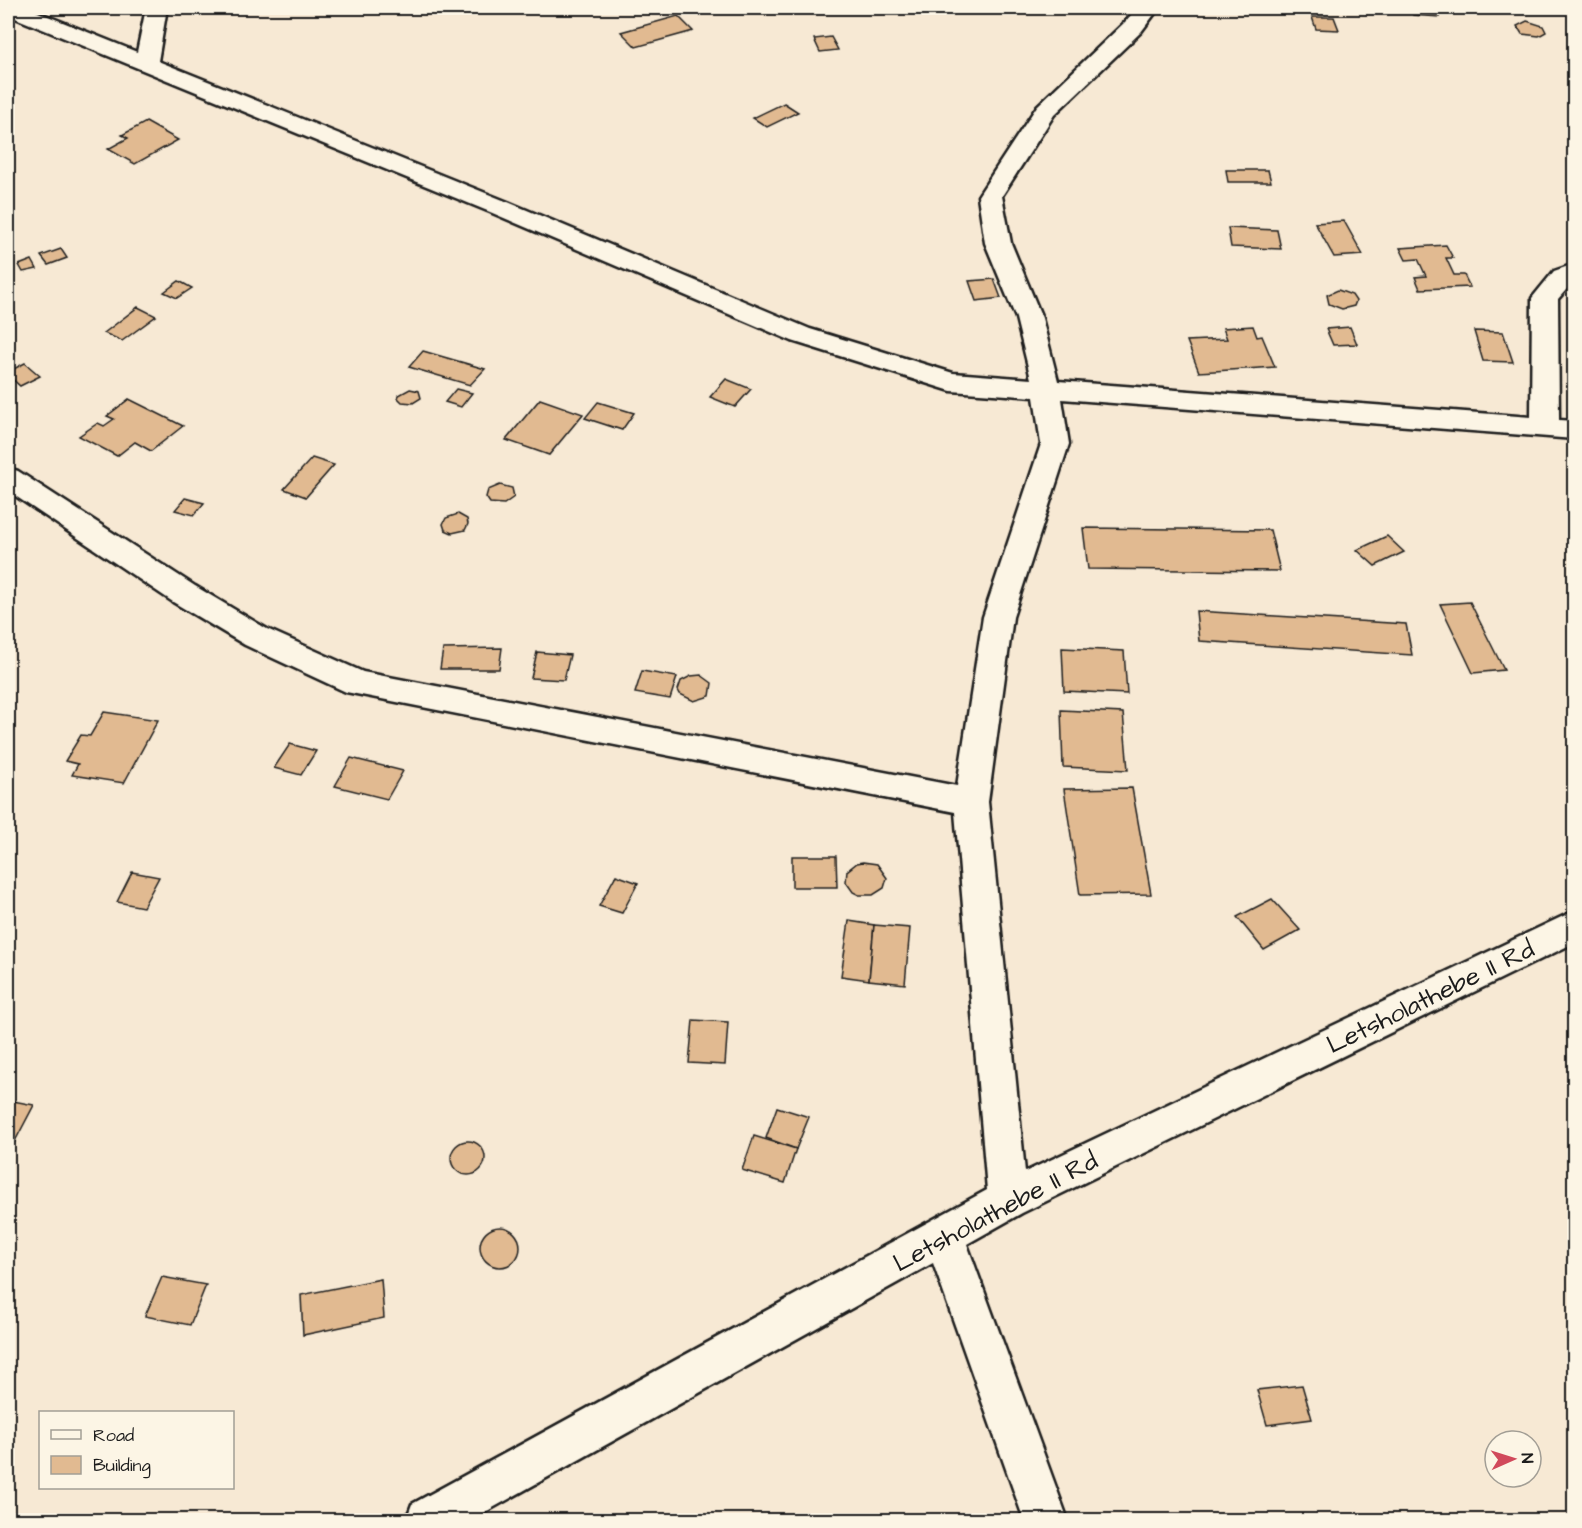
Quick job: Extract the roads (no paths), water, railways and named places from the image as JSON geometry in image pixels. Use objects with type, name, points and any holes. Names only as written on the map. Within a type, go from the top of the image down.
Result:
[{"type":"street","points":[[10,8],[499,207],[801,335],[951,382],[1575,430]]},
{"type":"street","points":[[146,63],[157,8]]},
{"type":"street","points":[[1008,1200],[971,802],[998,617],[1055,444],[1047,390],[1029,318],[998,243],[990,196],[1045,111],[1133,27],[1148,8]]},
{"type":"street","points":[[1545,426],[1545,298],[1563,277],[1575,272]]},
{"type":"street","points":[[8,478],[184,594],[256,637],[357,683],[971,802]]},
{"type":"street","name":"Letsholathebe II Rd","points":[[428,1521],[1008,1200],[1575,926]]},
{"type":"street","points":[[944,1236],[1046,1521]]}]
